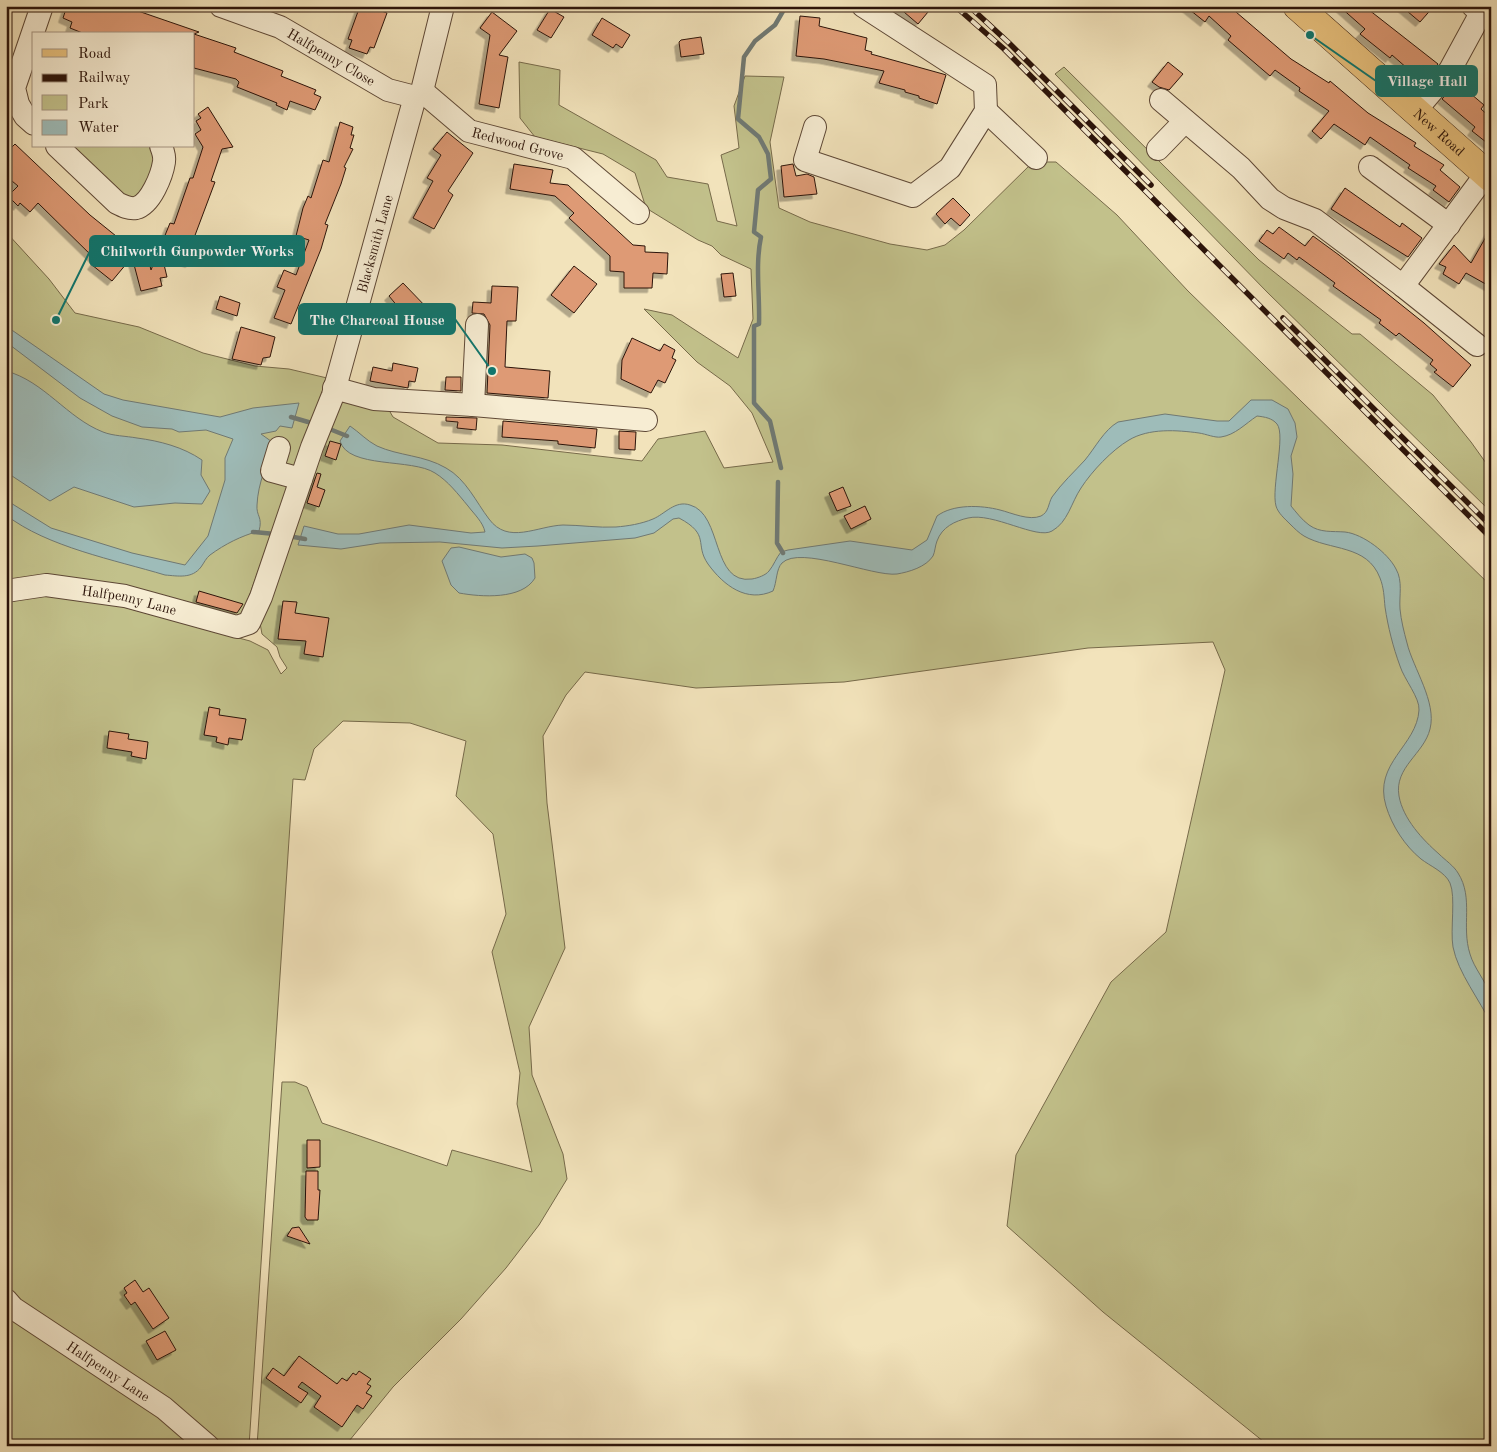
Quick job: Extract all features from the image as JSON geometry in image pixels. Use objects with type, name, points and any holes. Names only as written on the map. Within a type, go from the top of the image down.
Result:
[{"type":"main road","name":"New Road","points":[[1297,6],[1488,176]]},
{"type":"street","points":[[36,32],[42,6]]},
{"type":"street","name":"Halfpenny Close","points":[[222,6],[280,27],[388,90],[418,94]]},
{"type":"street","name":"Blacksmith Lane","points":[[249,623],[283,535],[334,388],[443,6]]},
{"type":"street","points":[[815,127],[805,160],[913,196],[950,168],[986,111],[985,85],[864,6]]},
{"type":"street","points":[[1416,110],[1450,70],[1477,10]]},
{"type":"street","points":[[32,53],[24,91],[18,104],[25,116],[32,122]]},
{"type":"street","name":"Redwood Grove","points":[[418,94],[469,131],[573,158],[638,213]]},
{"type":"street","points":[[1161,100],[1242,168],[1270,199],[1284,208],[1315,220],[1403,286],[1477,345]]},
{"type":"street","points":[[986,111],[1036,158]]},
{"type":"street","points":[[1158,149],[1185,121]]},
{"type":"street","points":[[59,148],[117,203],[126,207],[136,208],[145,202],[153,191],[164,163],[161,148]]},
{"type":"street","points":[[1370,167],[1449,225]]},
{"type":"street","points":[[1403,286],[1488,176]]},
{"type":"street","points":[[473,404],[477,325]]},
{"type":"street","points":[[334,388],[374,399],[473,404],[646,420]]},
{"type":"street","points":[[279,448],[272,471],[301,479]]},
{"type":"street","name":"Halfpenny Lane","points":[[6,591],[22,587],[56,586],[125,596],[237,627],[249,623]]},
{"type":"street","name":"Halfpenny Lane","points":[[6,1300],[13,1308],[164,1408],[208,1446]]},
{"type":"green space","points":[[519,62],[560,70],[559,105],[656,160],[667,177],[708,184],[717,221],[737,226],[721,155],[739,148],[734,106],[745,76],[784,77],[770,142],[779,208],[810,222],[890,244],[927,250],[945,245],[964,230],[1033,162],[1056,162],[1117,215],[1188,291],[1491,586],[1491,1446],[1269,1446],[1103,1312],[1007,1226],[1016,1155],[1111,982],[1166,932],[1225,670],[1213,642],[1088,648],[844,682],[696,688],[585,672],[566,695],[543,736],[547,803],[565,948],[529,1027],[532,1075],[563,1154],[567,1179],[539,1225],[506,1268],[461,1319],[393,1387],[345,1446],[257,1446],[282,1082],[295,1082],[307,1087],[322,1123],[447,1166],[452,1150],[532,1172],[517,1104],[520,1073],[492,952],[506,914],[493,834],[456,796],[466,741],[410,723],[343,721],[314,749],[305,780],[293,779],[249,1446],[6,1446],[6,604],[40,592],[75,594],[250,641],[268,650],[281,674],[287,668],[280,657],[277,647],[262,634],[260,623],[337,396],[386,405],[393,417],[438,443],[502,445],[642,461],[658,439],[705,431],[724,468],[773,462],[752,413],[730,386],[697,362],[644,309],[672,315],[738,358],[753,319],[751,269],[721,255],[712,246],[698,240],[646,208],[635,173],[603,154],[535,137],[520,118]]},
{"type":"green space","points":[[1064,67],[1259,260],[1352,334],[1360,334],[1433,395],[1491,470],[1491,512],[1267,292],[1055,74]]},
{"type":"green space","points":[[70,148],[153,148],[155,173],[137,197],[129,198],[118,194]]},
{"type":"green space","points":[[6,232],[49,279],[75,313],[139,327],[203,353],[255,366],[289,369],[327,378],[241,619],[6,582]]},
{"type":"water","points":[[6,326],[104,394],[123,400],[220,417],[253,408],[299,403],[292,428],[280,426],[276,431],[261,434],[275,444],[263,473],[259,489],[257,509],[260,523],[259,531],[227,544],[216,551],[209,556],[197,571],[189,575],[175,576],[104,558],[61,544],[41,536],[6,515],[6,500],[51,528],[132,553],[185,565],[208,536],[225,480],[225,458],[233,439],[206,430],[179,432],[172,429],[142,427],[112,416],[80,398],[6,342]]},
{"type":"water","points":[[6,371],[32,383],[78,418],[103,432],[163,443],[179,448],[202,460],[201,475],[210,491],[202,504],[175,503],[134,507],[74,487],[50,501],[6,472]]},
{"type":"water","points":[[1251,400],[1272,400],[1288,409],[1295,423],[1297,437],[1291,456],[1293,474],[1291,506],[1313,528],[1345,532],[1367,540],[1387,557],[1398,574],[1400,609],[1404,630],[1410,653],[1427,697],[1431,719],[1427,738],[1401,777],[1399,796],[1409,821],[1427,842],[1454,868],[1463,883],[1468,944],[1472,959],[1490,994],[1492,1005],[1491,1024],[1464,976],[1453,947],[1453,897],[1450,883],[1441,872],[1421,859],[1404,842],[1395,828],[1386,806],[1385,778],[1390,766],[1411,734],[1416,723],[1419,705],[1395,652],[1380,578],[1374,567],[1366,559],[1347,550],[1314,541],[1304,536],[1278,511],[1275,487],[1280,439],[1277,424],[1271,419],[1257,416],[1235,432],[1221,437],[1190,432],[1163,431],[1145,433],[1129,440],[1109,455],[1091,475],[1062,523],[1052,531],[1045,533],[1036,532],[990,519],[968,518],[946,528],[939,536],[934,554],[930,560],[912,570],[897,574],[886,574],[820,559],[791,558],[780,566],[773,591],[763,594],[745,594],[721,579],[704,557],[699,535],[689,524],[679,518],[673,519],[654,533],[635,538],[538,546],[502,548],[440,542],[380,543],[341,549],[298,545],[304,526],[338,534],[359,534],[409,525],[471,533],[485,532],[480,521],[449,484],[435,473],[425,468],[355,456],[345,450],[340,441],[350,426],[377,446],[429,460],[446,468],[465,484],[489,519],[497,527],[505,531],[514,533],[563,525],[625,526],[653,519],[680,504],[690,505],[700,511],[708,521],[723,561],[730,571],[739,578],[752,579],[768,572],[781,552],[788,550],[850,541],[912,550],[927,540],[937,516],[951,509],[984,507],[1031,518],[1041,516],[1046,512],[1052,497],[1060,487],[1085,460],[1104,434],[1118,422],[1165,414],[1229,421]]},
{"type":"water","points":[[459,547],[501,557],[525,554],[532,558],[535,578],[521,590],[511,593],[489,596],[459,593],[451,585],[442,561],[451,548]]},
{"type":"building","points":[[67,6],[140,6],[138,11],[199,32],[195,34],[195,32],[80,32],[70,28],[72,22],[63,18]]},
{"type":"building","points":[[360,6],[368,6],[387,13],[374,48],[370,47],[367,54],[349,48],[352,40],[348,39]]},
{"type":"building","points":[[897,6],[933,6],[918,24]]},
{"type":"building","points":[[1185,6],[1229,6],[1291,59],[1329,83],[1330,81],[1368,113],[1416,143],[1414,146],[1444,165],[1440,170],[1460,187],[1449,202],[1433,190],[1436,186],[1408,168],[1410,165],[1370,137],[1365,145],[1334,124],[1321,139],[1312,131],[1329,111],[1299,91],[1300,88],[1275,70],[1270,76],[1228,40],[1231,36],[1209,16],[1205,22]]},
{"type":"building","points":[[1339,6],[1364,6],[1438,64],[1423,82],[1392,55],[1390,58],[1360,34],[1365,29]]},
{"type":"building","points":[[1401,6],[1434,6],[1420,22]]},
{"type":"building","points":[[550,9],[564,17],[551,38],[537,30]]},
{"type":"building","points":[[492,12],[517,31],[499,55],[508,57],[499,108],[479,104],[490,35],[480,28]]},
{"type":"building","points":[[800,16],[820,18],[819,26],[867,38],[865,50],[872,52],[871,54],[946,75],[937,104],[905,92],[905,90],[879,83],[884,71],[824,59],[796,56]]},
{"type":"building","points":[[602,18],[630,35],[622,48],[616,44],[613,48],[592,35]]},
{"type":"building","points":[[195,34],[236,48],[234,52],[283,71],[281,76],[316,90],[314,94],[321,97],[315,110],[290,101],[287,110],[276,105],[277,103],[237,87],[239,82],[236,79],[195,68]]},
{"type":"building","points":[[701,37],[704,54],[681,57],[679,42],[681,40]]},
{"type":"building","points":[[1168,62],[1183,74],[1169,90],[1159,87],[1152,82]]},
{"type":"building","points":[[1457,82],[1484,105],[1481,109],[1490,117],[1485,123],[1491,127],[1491,146],[1472,131],[1475,127],[1442,99]]},
{"type":"building","points":[[208,107],[233,147],[222,149],[211,181],[215,182],[194,238],[202,242],[196,258],[193,256],[190,263],[161,252],[167,277],[160,278],[162,286],[141,291],[132,257],[112,281],[92,265],[96,260],[38,203],[30,212],[20,203],[18,206],[8,196],[18,186],[6,176],[6,153],[15,144],[90,215],[116,236],[98,258],[145,246],[151,270],[170,223],[174,224],[190,178],[193,178],[203,147],[195,134],[201,130],[196,121],[201,118],[198,114]]},
{"type":"building","points":[[340,122],[353,127],[351,135],[354,135],[350,148],[353,149],[344,167],[346,168],[341,184],[325,224],[328,225],[321,249],[291,324],[274,318],[285,290],[277,287],[284,270],[296,275],[309,240],[296,236],[303,208],[308,196],[311,198],[323,160],[329,162]]},
{"type":"building","points":[[447,132],[473,153],[448,191],[453,195],[434,229],[413,218],[433,181],[427,178],[441,155],[433,149]]},
{"type":"building","points":[[514,164],[553,170],[550,183],[568,185],[633,245],[645,246],[645,252],[668,253],[667,274],[653,273],[652,288],[624,288],[624,272],[610,271],[610,256],[569,218],[574,213],[555,196],[510,189]]},
{"type":"building","points":[[793,164],[796,176],[807,174],[814,177],[817,194],[784,197],[781,166]]},
{"type":"building","points":[[1345,188],[1400,227],[1402,223],[1422,238],[1408,257],[1331,209]]},
{"type":"building","points":[[953,198],[970,215],[960,226],[951,218],[945,224],[936,214]]},
{"type":"building","points":[[1279,227],[1305,246],[1313,236],[1424,323],[1471,365],[1453,387],[1434,372],[1437,370],[1430,364],[1433,360],[1399,333],[1396,336],[1379,323],[1381,320],[1333,286],[1335,283],[1299,257],[1297,260],[1288,253],[1284,259],[1259,241],[1267,230],[1273,234]]},
{"type":"building","points":[[1491,228],[1491,287],[1466,273],[1459,284],[1443,274],[1446,267],[1439,264],[1454,245],[1471,263]]},
{"type":"building","points":[[574,266],[597,284],[574,313],[551,295]]},
{"type":"building","points":[[733,273],[736,296],[724,297],[721,274]]},
{"type":"building","points":[[403,283],[429,310],[413,325],[389,296]]},
{"type":"building","points":[[492,286],[518,287],[516,321],[507,321],[505,367],[550,371],[548,398],[487,393],[490,325],[484,314],[472,313],[473,302],[491,303]]},
{"type":"building","points":[[220,296],[240,303],[237,316],[216,309]]},
{"type":"building","points":[[241,327],[275,337],[270,357],[263,358],[261,365],[232,359]]},
{"type":"building","points":[[632,338],[660,351],[664,344],[675,350],[672,358],[676,360],[665,383],[658,380],[651,393],[621,379],[622,360]]},
{"type":"building","points":[[393,363],[418,368],[415,382],[409,381],[408,388],[370,381],[373,367],[392,371]]},
{"type":"building","points":[[446,377],[461,377],[461,391],[445,390]]},
{"type":"building","points":[[446,417],[477,418],[476,430],[457,428],[458,422],[446,421]]},
{"type":"building","points":[[503,421],[597,429],[595,448],[558,444],[558,441],[502,437]]},
{"type":"building","points":[[619,431],[636,432],[635,450],[619,449]]},
{"type":"building","points":[[330,441],[341,444],[336,460],[325,456]]},
{"type":"building","points":[[317,473],[321,474],[317,487],[325,490],[319,507],[307,503]]},
{"type":"building","points":[[843,487],[851,506],[837,511],[829,493]]},
{"type":"building","points":[[865,506],[871,519],[851,529],[844,516]]},
{"type":"building","points":[[199,591],[243,604],[237,613],[196,602]]},
{"type":"building","points":[[283,601],[297,602],[295,613],[329,618],[323,657],[304,654],[306,641],[278,639]]},
{"type":"building","points":[[209,707],[220,709],[219,715],[246,719],[242,740],[229,738],[228,745],[216,742],[217,737],[204,735]]},
{"type":"building","points":[[109,731],[129,734],[128,739],[148,742],[146,759],[131,756],[132,752],[107,748]]},
{"type":"building","points":[[307,1140],[320,1140],[320,1167],[307,1168]]},
{"type":"building","points":[[306,1171],[318,1171],[318,1190],[320,1190],[318,1220],[307,1220],[305,1217]]},
{"type":"building","points":[[299,1227],[310,1244],[287,1236],[292,1228]]},
{"type":"building","points":[[135,1280],[143,1292],[149,1288],[169,1318],[153,1329],[135,1302],[131,1305],[124,1295],[127,1293],[124,1288]]},
{"type":"building","points":[[165,1331],[176,1350],[157,1360],[146,1341]]},
{"type":"building","points":[[299,1356],[337,1384],[342,1378],[347,1381],[353,1373],[356,1375],[359,1371],[371,1379],[367,1384],[371,1386],[366,1393],[372,1396],[363,1409],[357,1405],[342,1427],[314,1407],[321,1396],[302,1382],[298,1387],[308,1393],[301,1403],[266,1378],[273,1368],[284,1376]]},
{"type":"waterway","points":[[781,468],[770,421],[754,403],[754,326],[759,324],[758,269],[761,237],[754,232],[758,190],[771,179],[768,154],[759,137],[738,119],[744,57],[755,41],[775,25],[786,6]]},
{"type":"waterway","points":[[291,417],[315,424]]},
{"type":"waterway","points":[[327,428],[347,436]]},
{"type":"waterway","points":[[778,482],[777,543],[783,553]]},
{"type":"waterway","points":[[253,532],[275,534]]},
{"type":"waterway","points":[[288,536],[305,539]]},
{"type":"railway","points":[[955,6],[1004,49],[1491,538]]},
{"type":"railway","points":[[969,6],[1009,43],[1151,185]]},
{"type":"railway","points":[[1283,318],[1491,526]]},
{"type":"place","name":"Village Hall","points":[[1310,35]]},
{"type":"place","name":"Chilworth Gunpowder Works","points":[[56,320]]},
{"type":"place","name":"The Charcoal House","points":[[492,371]]}]
